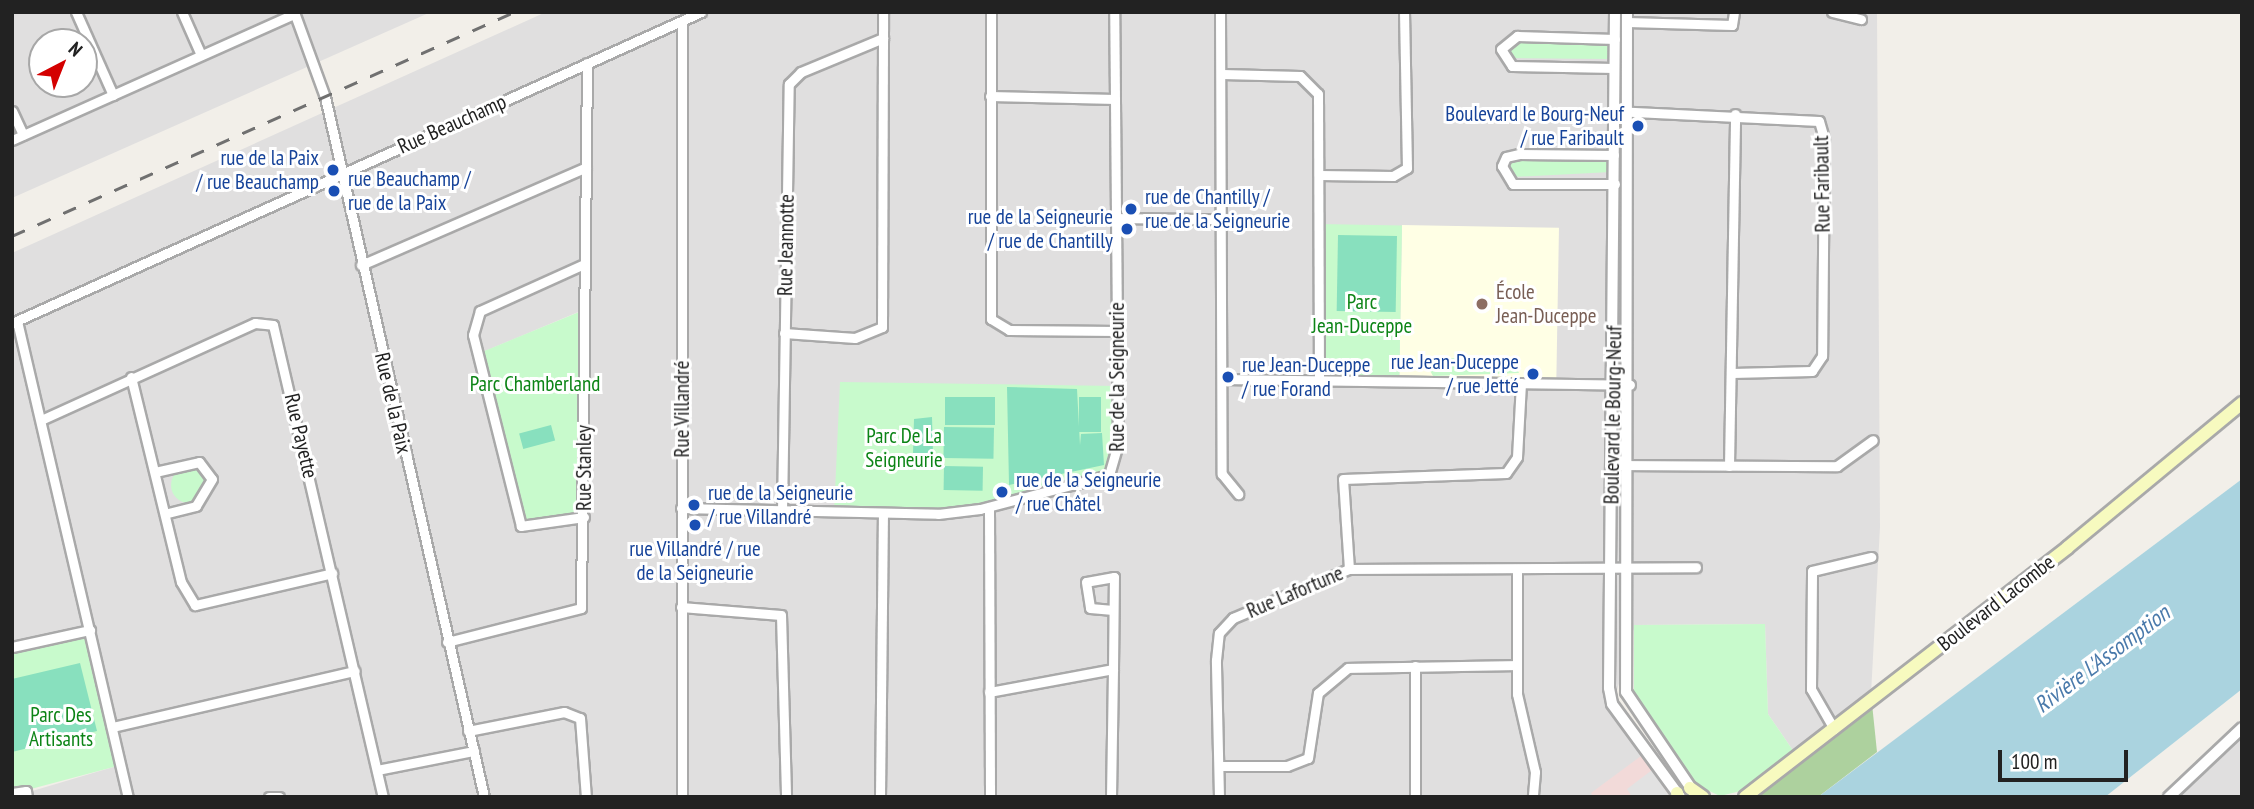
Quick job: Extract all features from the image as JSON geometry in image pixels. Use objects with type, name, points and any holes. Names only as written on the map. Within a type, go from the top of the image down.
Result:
[{"type":"main road","name":"Boulevard Lacombe","points":[[1745,797],[2242,403]]},
{"type":"main road","points":[[1684,794],[1703,797]]},
{"type":"street","points":[[76,12],[113,95]]},
{"type":"street","points":[[182,12],[201,55]]},
{"type":"street","name":"Rue Beauchamp","points":[[15,322],[701,12]]},
{"type":"street","points":[[784,333],[855,338],[882,327],[883,12]]},
{"type":"street","points":[[991,12],[989,307],[995,327],[1117,331]]},
{"type":"street","name":"Rue de la Seigneurie","points":[[681,508],[883,516],[989,507],[1106,477],[1116,467],[1114,12]]},
{"type":"street","points":[[1220,12],[1222,474],[1238,494]]},
{"type":"street","points":[[1320,175],[1393,176],[1407,168],[1404,12]]},
{"type":"street","name":"Boulevard le Bourg-Neuf","points":[[1615,12],[1614,384],[1610,570],[1612,704],[1684,794]]},
{"type":"street","points":[[1627,17],[1732,24],[1734,12]]},
{"type":"street","points":[[1832,12],[1861,19]]},
{"type":"street","points":[[12,140],[294,13]]},
{"type":"street","name":"Rue de la Paix","points":[[294,13],[318,71],[484,797]]},
{"type":"street","name":"Boulevard le Bourg-Neuf","points":[[1627,17],[1630,384],[1626,692],[1684,794]]},
{"type":"street","name":"Rue Villandré","points":[[682,21],[682,797]]},
{"type":"street","points":[[1614,68],[1512,66],[1501,49],[1517,36],[1615,39]]},
{"type":"street","name":"Rue Jeannotte","points":[[782,512],[789,84],[801,72],[883,38]]},
{"type":"street","name":"Rue Stanley","points":[[447,642],[581,608],[587,63]]},
{"type":"street","points":[[1222,74],[1308,79],[1318,94],[1320,381]]},
{"type":"street","points":[[990,96],[1115,99]]},
{"type":"street","points":[[12,111],[23,135]]},
{"type":"street","name":"Rue Faribault","points":[[1614,111],[1806,116],[1821,126],[1822,346],[1812,371],[1732,373]]},
{"type":"street","points":[[1729,466],[1735,114]]},
{"type":"street","points":[[1614,155],[1519,154],[1506,157],[1502,166],[1513,184],[1615,184]]},
{"type":"street","points":[[361,265],[586,167]]},
{"type":"street","points":[[1116,218],[1219,219]]},
{"type":"street","points":[[584,264],[480,311],[472,335],[522,526],[584,517]]},
{"type":"street","points":[[15,322],[41,420],[128,797]]},
{"type":"street","name":"Rue Payette","points":[[41,420],[255,323],[273,325],[383,797]]},
{"type":"street","points":[[131,377],[181,582],[195,606],[332,573]]},
{"type":"street","points":[[1222,379],[1630,384]]},
{"type":"street","points":[[1349,569],[1343,479],[1506,473],[1517,457],[1521,383]]},
{"type":"street","points":[[1612,465],[1837,466],[1873,440]]},
{"type":"street","points":[[155,472],[199,462],[212,479],[196,506],[165,514]]},
{"type":"street","points":[[989,507],[990,797]]},
{"type":"street","points":[[880,797],[883,516]]},
{"type":"street","points":[[1834,729],[1811,689],[1812,571],[1871,557]]},
{"type":"street","name":"Rue Lafortune","points":[[1219,797],[1216,660],[1223,624],[1349,569],[1626,570],[1696,567]]},
{"type":"street","points":[[1517,570],[1516,665],[1533,797]]},
{"type":"street","points":[[1111,797],[1114,577],[1086,582],[1090,608],[1113,610]]},
{"type":"street","points":[[681,607],[781,615],[786,797]]},
{"type":"street","points":[[12,648],[90,629]]},
{"type":"street","points":[[1219,766],[1287,766],[1308,758],[1318,693],[1335,673],[1415,666],[1516,665]]},
{"type":"street","points":[[1415,666],[1415,797]]},
{"type":"street","points":[[989,692],[1113,669]]},
{"type":"street","points":[[112,727],[355,671]]},
{"type":"street","points":[[468,731],[564,712],[580,718],[586,797]]},
{"type":"street","points":[[2169,797],[2242,728]]},
{"type":"street","points":[[377,771],[474,751]]},
{"type":"street","points":[[12,793],[26,791],[27,797]]},
{"type":"street","points":[[269,797],[279,797]]},
{"type":"shaded area","points":[[12,12],[431,12],[12,198]]},
{"type":"shaded area","points":[[546,12],[1877,12],[1880,527],[1871,694],[1794,752],[1768,714],[1765,624],[1635,625],[1613,705],[1645,753],[1593,797],[12,797],[120,765],[12,649],[12,253]],"holes":[[[583,310],[511,500],[478,354]]]},
{"type":"shaded area","name":"École Jean-Duceppe","points":[[1402,225],[1559,228],[1556,385],[1399,382]]},
{"type":"shaded area","points":[[2242,728],[2242,797],[2166,797]]},
{"type":"shaded area","points":[[1645,753],[1672,797],[1593,797],[1591,793]]},
{"type":"shaded area","points":[[1652,770],[1670,797],[1632,797],[1627,789]]},
{"type":"green space","points":[[1518,40],[1606,42],[1611,45],[1609,59],[1509,58],[1507,43]]},
{"type":"green space","points":[[1514,157],[1608,157],[1611,172],[1512,177],[1506,166]]},
{"type":"green space","name":"Parc Jean-Duceppe","points":[[1319,224],[1402,225],[1399,382],[1316,381]]},
{"type":"green space","points":[[1338,235],[1397,236],[1396,312],[1337,311]]},
{"type":"green space","name":"Parc Chamberland","points":[[584,310],[584,517],[521,525],[477,354]]},
{"type":"green space","points":[[1437,358],[1511,358],[1519,373],[1433,376],[1428,367]]},
{"type":"green space","name":"Parc De La Seigneurie","points":[[840,382],[1117,386],[1116,467],[1110,474],[977,510],[834,514]]},
{"type":"green space","points":[[1007,387],[1077,389],[1080,445],[1081,434],[1102,433],[1104,465],[1009,485]]},
{"type":"green space","points":[[945,397],[995,397],[995,425],[945,425]]},
{"type":"green space","points":[[1079,397],[1101,397],[1101,432],[1079,432]]},
{"type":"green space","points":[[932,417],[933,455],[913,454],[914,419]]},
{"type":"green space","points":[[551,425],[555,440],[523,449],[519,434]]},
{"type":"green space","points":[[944,427],[994,428],[993,459],[943,458]]},
{"type":"green space","points":[[944,466],[983,467],[983,491],[944,490]]},
{"type":"green space","points":[[189,467],[202,472],[207,485],[202,498],[189,503],[176,498],[171,485],[176,472]]},
{"type":"green space","points":[[1765,624],[1768,714],[1794,752],[1749,789],[1720,796],[1692,783],[1634,696],[1634,625]]},
{"type":"green space","name":"Parc Des Artisants","points":[[89,629],[121,765],[12,794],[12,649]]},
{"type":"green space","points":[[80,663],[97,731],[12,752],[12,679]]},
{"type":"green space","points":[[1871,694],[1877,752],[1818,797],[1745,797]]},
{"type":"water","name":"Rivière L'Assomption","points":[[2242,479],[2242,689],[2105,797],[1818,797]]},
{"type":"railway","points":[[12,236],[514,12]]},
{"type":"place","name":"Boulevard le Bourg-Neuf / rue Faribault","points":[[1638,126]]},
{"type":"place","name":"rue de la Paix / rue Beauchamp","points":[[333,170]]},
{"type":"place","name":"rue Beauchamp / rue de la Paix","points":[[334,191]]},
{"type":"place","name":"rue de Chantilly / rue de la Seigneurie","points":[[1131,209]]},
{"type":"place","name":"rue de la Seigneurie / rue de Chantilly","points":[[1127,229]]},
{"type":"place","name":"École Jean-Duceppe","points":[[1482,304]]},
{"type":"place","name":"rue Jean-Duceppe / rue Jetté","points":[[1533,374]]},
{"type":"place","name":"rue Jean-Duceppe / rue Forand","points":[[1228,377]]},
{"type":"place","name":"rue de la Seigneurie / rue Châtel","points":[[1002,492]]},
{"type":"place","name":"rue de la Seigneurie / rue Villandré","points":[[694,505]]},
{"type":"place","name":"rue Villandré / rue de la Seigneurie","points":[[695,525]]}]
